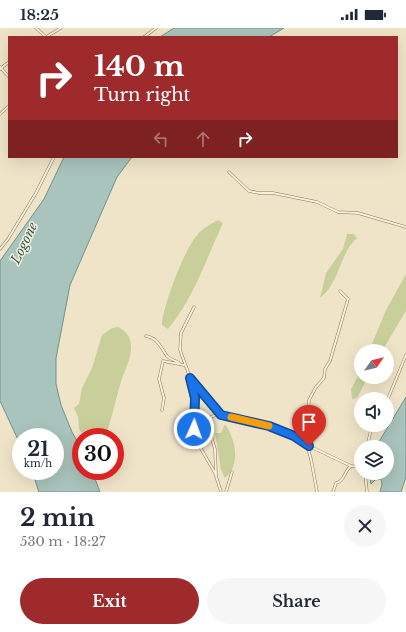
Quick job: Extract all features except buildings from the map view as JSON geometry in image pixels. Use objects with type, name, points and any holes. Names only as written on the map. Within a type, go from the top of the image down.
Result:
[{"type":"street","points":[[36,28],[45,36]]},
{"type":"street","points":[[48,36],[61,28]]},
{"type":"street","points":[[145,36],[156,28]]},
{"type":"street","points":[[0,68],[8,76]]},
{"type":"street","points":[[0,114],[8,107]]},
{"type":"street","points":[[0,249],[36,193],[54,158]]},
{"type":"street","points":[[229,172],[249,191],[273,193],[316,202],[338,212],[358,213],[406,227]]},
{"type":"street","points":[[317,492],[306,442],[306,420],[309,400],[316,387],[324,378],[348,299],[340,291]]},
{"type":"street","points":[[194,307],[183,328],[180,339],[180,350],[195,398],[195,435],[216,475]]},
{"type":"street","points":[[146,336],[151,337],[160,345],[167,356],[180,364]]},
{"type":"street","points":[[391,392],[406,355]]},
{"type":"street","points":[[162,410],[164,398],[159,379],[164,362],[184,365]]},
{"type":"street","points":[[190,378],[221,415]]},
{"type":"street","points":[[221,492],[216,475],[214,449],[208,424],[211,417],[221,415],[269,426],[294,436],[307,446],[354,466]]},
{"type":"street","points":[[333,492],[336,483],[343,478],[346,469],[351,466]]},
{"type":"street","points":[[226,492],[232,472]]},
{"type":"street","points":[[366,480],[367,492]]},
{"type":"green space","points":[[218,220],[223,223],[199,278],[185,304],[168,329],[162,325],[163,317],[170,292],[181,264],[198,234]]},
{"type":"green space","points":[[347,234],[354,234],[357,238],[346,252],[332,285],[320,298],[326,273],[343,249]]},
{"type":"green space","points":[[406,274],[406,311],[386,344],[372,344],[386,310]]},
{"type":"green space","points":[[118,327],[126,332],[131,343],[131,351],[110,423],[108,428],[79,428],[78,417],[74,408],[79,404],[82,388],[92,368],[102,335],[112,328]]},
{"type":"green space","points":[[354,383],[364,384],[360,392],[354,392],[354,399],[352,399],[351,389]]},
{"type":"green space","points":[[225,424],[234,444],[235,459],[230,472],[225,478],[221,470],[215,433],[221,433]]},
{"type":"water","points":[[174,28],[284,28],[271,36],[162,36]]},
{"type":"water","name":"Logone","points":[[64,158],[131,158],[117,177],[70,285],[56,358],[56,384],[61,405],[72,432],[72,480],[95,480],[100,492],[39,492],[35,480],[64,480],[64,428],[13,428],[0,401],[0,261],[44,199]]},
{"type":"water","points":[[406,397],[406,477],[401,492],[380,492],[381,480],[394,480],[394,440],[380,440],[385,432],[394,432],[394,417]]},
{"type":"slow traffic","points":[[231,417],[269,426]]},
{"type":"route","points":[[194,429],[195,398],[193,385],[190,378],[221,415],[253,421],[284,431],[309,446]]}]
